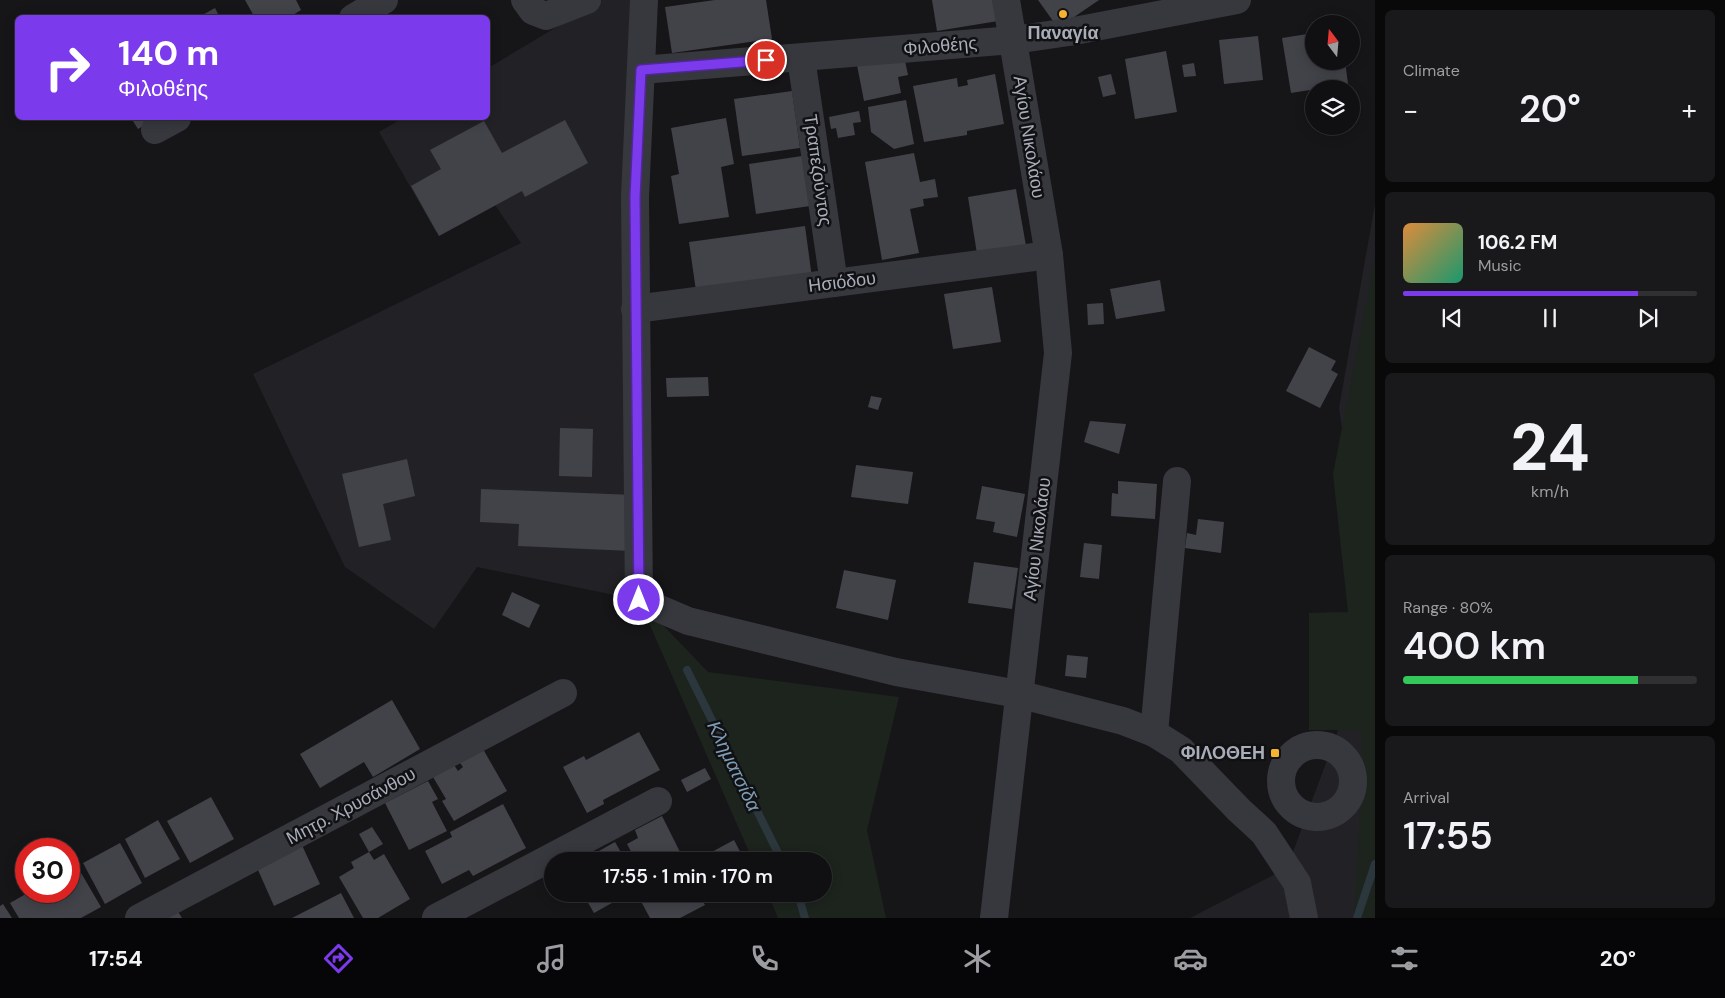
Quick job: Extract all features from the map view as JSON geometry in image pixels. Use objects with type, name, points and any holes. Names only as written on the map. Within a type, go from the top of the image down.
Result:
[{"type":"street","points":[[358,15],[384,0]]},
{"type":"street","points":[[525,0],[533,11],[546,16],[587,0]]},
{"type":"street","points":[[644,0],[635,197],[639,600],[688,621],[896,672],[1018,694],[1123,721],[1154,733],[1181,750],[1264,833],[1297,883],[1304,918]]},
{"type":"street","name":"Αγίου Νικολάου","points":[[994,918],[1018,694],[1057,375],[1056,330],[1048,256],[1006,0]]},
{"type":"street","name":"Φιλοθέης","points":[[641,70],[1013,40],[1069,32],[1237,0]]},
{"type":"street","name":"Τραπεζούντος","points":[[801,58],[834,283]]},
{"type":"street","name":"Ησιόδου","points":[[635,309],[1048,256]]},
{"type":"street","points":[[1154,733],[1177,480]]},
{"type":"street","name":"Μητρ. Χρυσάνθου","points":[[140,918],[563,693]]},
{"type":"street","points":[[436,918],[658,801]]},
{"type":"street","points":[[1264,833],[1289,804]]},
{"type":"shaded area","points":[[602,0],[645,0],[639,600],[477,567],[434,629],[345,567],[253,374],[521,243],[493,202],[436,232],[379,132],[400,120],[490,120],[490,67]]},
{"type":"shaded area","points":[[1375,204],[1375,918],[1190,918],[1287,868],[1373,636],[1339,408]]},
{"type":"shaded area","points":[[1375,258],[1375,918],[1354,918],[1363,754],[1361,730],[1309,730],[1309,613],[1348,612],[1333,474]]},
{"type":"shaded area","points":[[639,600],[708,672],[899,697],[867,830],[886,918],[778,918],[771,902],[832,902],[832,852],[749,852]]},
{"type":"building","points":[[245,0],[296,0],[301,10],[293,15],[253,15]]},
{"type":"building","points":[[715,0],[766,0],[772,39],[672,53],[665,7]]},
{"type":"building","points":[[932,0],[994,0],[998,21],[937,31]]},
{"type":"building","name":"Παναγία","points":[[1038,0],[1099,0],[1058,28]]},
{"type":"building","points":[[215,8],[218,15],[202,15]]},
{"type":"building","points":[[1305,34],[1305,70],[1346,70],[1347,80],[1305,80],[1305,91],[1291,93],[1282,38]]},
{"type":"building","points":[[1258,36],[1263,80],[1224,84],[1219,40]]},
{"type":"building","points":[[1166,51],[1177,112],[1135,119],[1125,59]]},
{"type":"building","points":[[904,56],[908,75],[898,77],[901,93],[864,101],[857,65]]},
{"type":"building","points":[[1194,63],[1196,76],[1184,77],[1182,65]]},
{"type":"building","points":[[995,74],[1004,124],[967,131],[967,135],[924,142],[913,86],[957,78],[958,87],[968,85],[967,80]]},
{"type":"building","points":[[1111,74],[1116,94],[1103,97],[1098,77]]},
{"type":"building","points":[[792,91],[800,148],[742,156],[734,99]]},
{"type":"building","points":[[906,100],[914,144],[894,149],[871,132],[868,107]]},
{"type":"building","points":[[859,111],[861,122],[853,123],[855,135],[838,138],[836,128],[831,129],[829,117]]},
{"type":"building","points":[[726,118],[734,164],[721,167],[729,217],[679,224],[671,176],[679,174],[671,128]]},
{"type":"building","points":[[132,120],[154,120],[138,129]]},
{"type":"building","points":[[565,120],[588,163],[525,197],[522,191],[439,236],[411,186],[441,169],[430,150],[484,121],[502,153]]},
{"type":"building","points":[[914,153],[920,182],[935,179],[938,197],[923,199],[924,206],[910,209],[919,253],[882,260],[865,162]]},
{"type":"building","points":[[802,156],[810,206],[756,214],[749,164]]},
{"type":"building","points":[[1016,189],[1026,246],[977,254],[968,197]]},
{"type":"building","points":[[805,226],[812,278],[697,298],[689,242]]},
{"type":"building","points":[[1160,280],[1165,311],[1116,319],[1110,289]]},
{"type":"building","points":[[992,287],[1001,342],[953,349],[944,294]]},
{"type":"building","points":[[1103,303],[1104,324],[1088,325],[1087,304]]},
{"type":"building","points":[[1309,347],[1336,361],[1331,370],[1338,374],[1320,408],[1286,391]]},
{"type":"building","points":[[708,377],[709,396],[667,397],[666,378]]},
{"type":"building","points":[[871,396],[882,398],[878,410],[868,407]]},
{"type":"building","points":[[1090,421],[1126,424],[1119,454],[1084,442]]},
{"type":"building","points":[[560,428],[593,429],[592,477],[559,476]]},
{"type":"building","points":[[407,459],[415,496],[383,504],[391,540],[359,547],[342,474]]},
{"type":"building","points":[[856,465],[913,472],[908,504],[851,497]]},
{"type":"building","points":[[1118,481],[1157,484],[1155,519],[1111,516],[1112,493],[1118,494]]},
{"type":"building","points":[[982,486],[1025,494],[1017,537],[993,532],[995,522],[976,519]]},
{"type":"building","points":[[481,489],[634,495],[632,551],[518,546],[519,524],[480,522]]},
{"type":"building","points":[[1198,519],[1224,522],[1221,553],[1185,548],[1187,533],[1196,535]]},
{"type":"building","points":[[1084,543],[1102,545],[1099,579],[1080,577]]},
{"type":"building","points":[[974,562],[1018,568],[1012,609],[968,603]]},
{"type":"building","points":[[844,570],[896,580],[888,620],[836,608]]},
{"type":"building","points":[[512,592],[540,605],[529,628],[502,615]]},
{"type":"building","points":[[1067,655],[1088,657],[1086,678],[1065,676]]},
{"type":"building","points":[[392,700],[420,749],[373,777],[364,762],[320,788],[300,754]]},
{"type":"building","points":[[639,732],[660,770],[603,800],[604,804],[587,813],[563,767],[584,756],[586,760]]},
{"type":"building","points":[[483,749],[507,791],[454,821],[442,801],[446,799],[433,777],[454,765],[458,771],[463,767],[460,763]]},
{"type":"building","points":[[705,768],[711,779],[687,792],[681,780]]},
{"type":"building","points":[[428,781],[438,799],[432,802],[447,831],[409,850],[385,803]]},
{"type":"building","points":[[211,797],[234,839],[190,863],[167,821]]},
{"type":"building","points":[[503,804],[526,848],[473,876],[469,870],[442,884],[425,851],[452,837],[450,832]]},
{"type":"building","points":[[662,816],[680,852],[631,852],[627,844],[638,838],[635,830]]},
{"type":"building","points":[[158,820],[180,859],[145,878],[125,839]]},
{"type":"building","points":[[372,827],[383,844],[369,852],[359,834]]},
{"type":"building","points":[[734,840],[740,852],[712,852]]},
{"type":"building","points":[[300,841],[320,884],[274,906],[254,861]]},
{"type":"building","points":[[615,842],[621,852],[597,852]]},
{"type":"building","points":[[120,843],[142,883],[105,904],[83,863]]},
{"type":"building","points":[[369,852],[374,860],[384,854],[410,899],[378,918],[363,918],[339,877],[354,868],[351,862]]},
{"type":"building","points":[[80,871],[101,907],[81,918],[19,918],[10,903],[15,900],[15,903],[80,903]]},
{"type":"building","points":[[341,893],[354,918],[292,918]]},
{"type":"building","points":[[588,902],[614,902],[594,913]]},
{"type":"building","points":[[641,902],[703,902],[705,905],[680,918],[650,918]]},
{"type":"building","points":[[3,904],[12,918],[0,918],[0,906]]},
{"type":"building","points":[[177,910],[182,918],[165,918]]},
{"type":"waterway","name":"Κληματσίδα","points":[[687,670],[778,852]]},
{"type":"waterway","name":"Κληματσίδα","points":[[1357,918],[1375,864]]},
{"type":"waterway","name":"Κληματσίδα","points":[[800,902],[805,918]]},
{"type":"place","name":"Παναγία","points":[[1063,14]]},
{"type":"place","name":"ΦΙΛΟΘΕΗ","points":[[1275,753]]},
{"type":"route","points":[[639,600],[635,197],[641,70],[766,60]]}]
